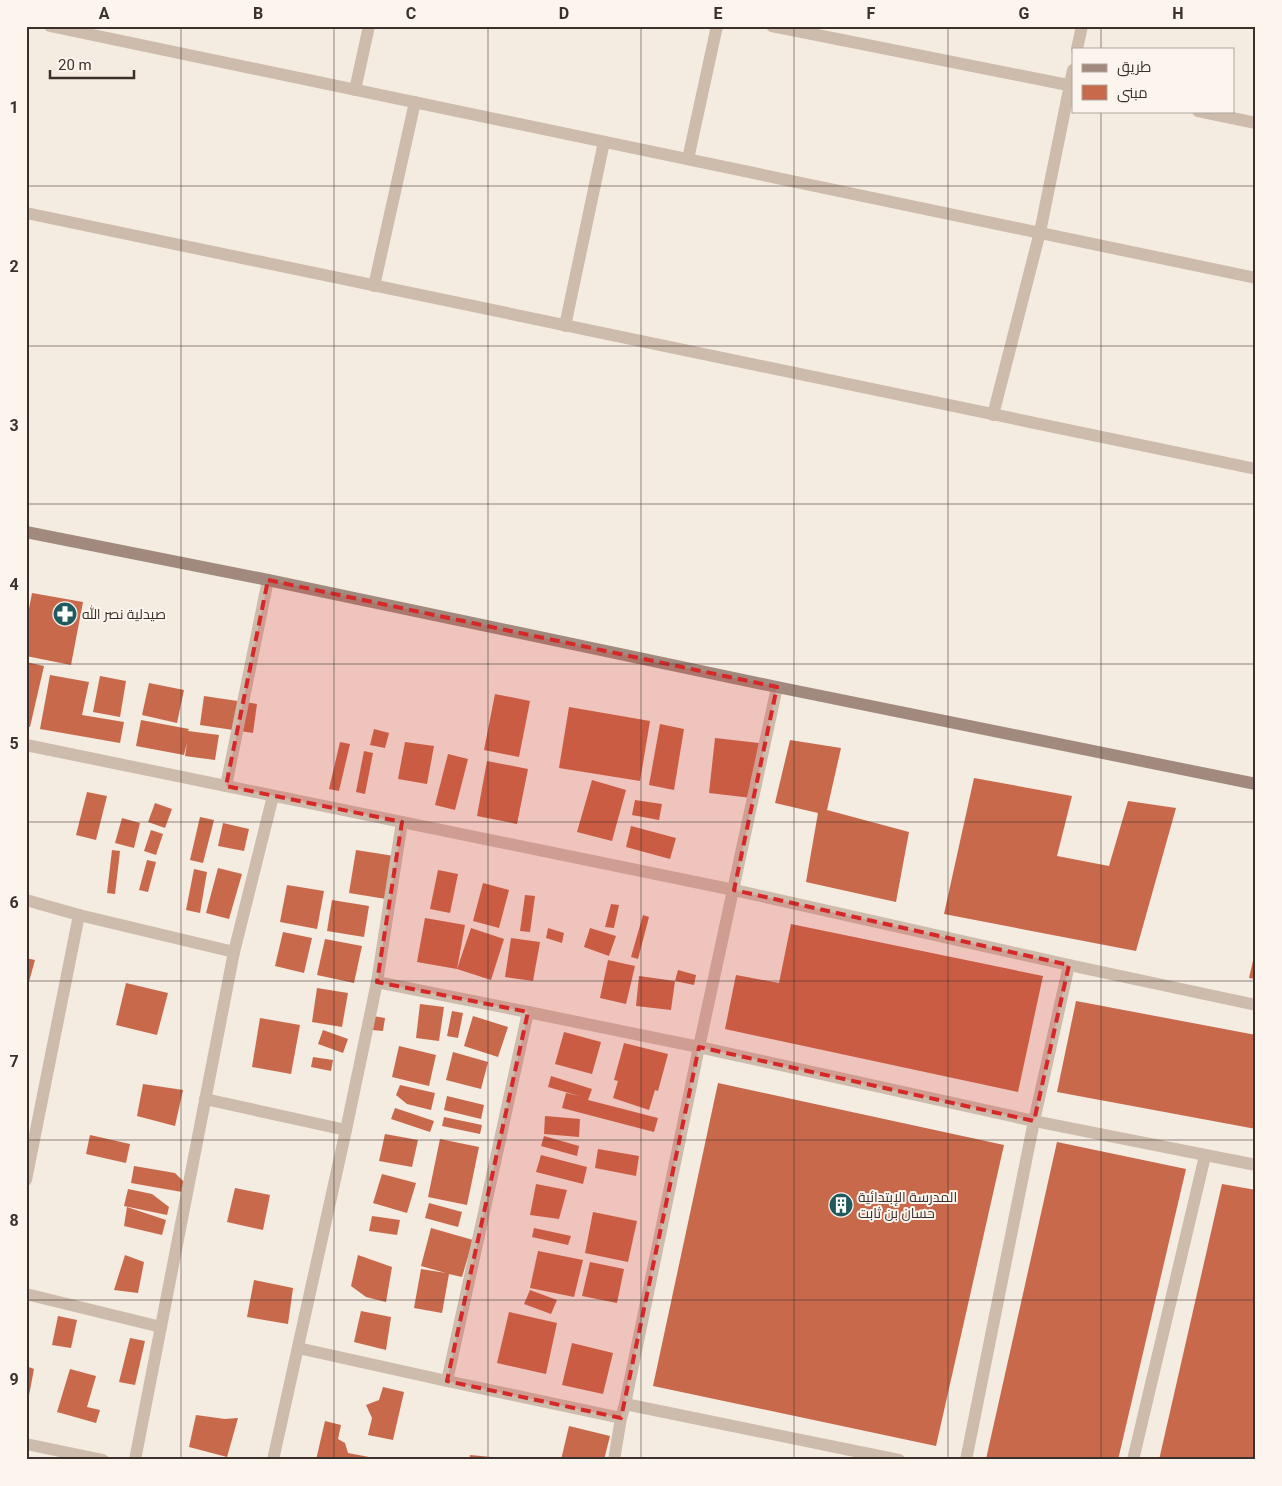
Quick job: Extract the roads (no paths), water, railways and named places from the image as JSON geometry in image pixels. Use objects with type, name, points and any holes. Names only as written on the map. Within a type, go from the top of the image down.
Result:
[{"type":"main road","points":[[26,532],[268,580],[777,687],[1256,784]]},
{"type":"street","points":[[50,26],[1256,278]]},
{"type":"street","points":[[355,90],[369,26]]},
{"type":"street","points":[[688,160],[717,26]]},
{"type":"street","points":[[772,26],[1072,86],[1040,232],[993,415]]},
{"type":"street","points":[[1078,48],[1082,26]]},
{"type":"street","points":[[374,286],[415,102]]},
{"type":"street","points":[[1203,112],[1256,123]]},
{"type":"street","points":[[565,326],[604,142]]},
{"type":"street","points":[[26,213],[1256,469]]},
{"type":"street","points":[[226,786],[268,580]]},
{"type":"street","points":[[614,1460],[621,1418],[699,1047],[777,687]]},
{"type":"street","points":[[26,745],[734,890],[1256,1005]]},
{"type":"street","points":[[135,1460],[234,952],[273,796]]},
{"type":"street","points":[[272,1460],[346,1130],[376,982],[402,822]]},
{"type":"street","points":[[26,900],[79,915],[234,952]]},
{"type":"street","points":[[26,1180],[79,915]]},
{"type":"street","points":[[966,1460],[1034,1121],[1068,965]]},
{"type":"street","points":[[376,982],[699,1047],[1034,1121],[1256,1166]]},
{"type":"street","points":[[447,1381],[528,1012]]},
{"type":"street","points":[[205,1099],[346,1130]]},
{"type":"street","points":[[1133,1460],[1205,1156]]},
{"type":"street","points":[[26,1294],[161,1327]]},
{"type":"street","points":[[298,1348],[621,1418]]},
{"type":"street","points":[[625,1404],[899,1460]]},
{"type":"street","points":[[26,1444],[40,1454],[103,1460]]},
{"type":"place","name":"صيدلية نصر الله","points":[[65,614]]},
{"type":"place","name":"المدرسة الإبتدائية حسان بن ثابت","points":[[841,1205]]}]
